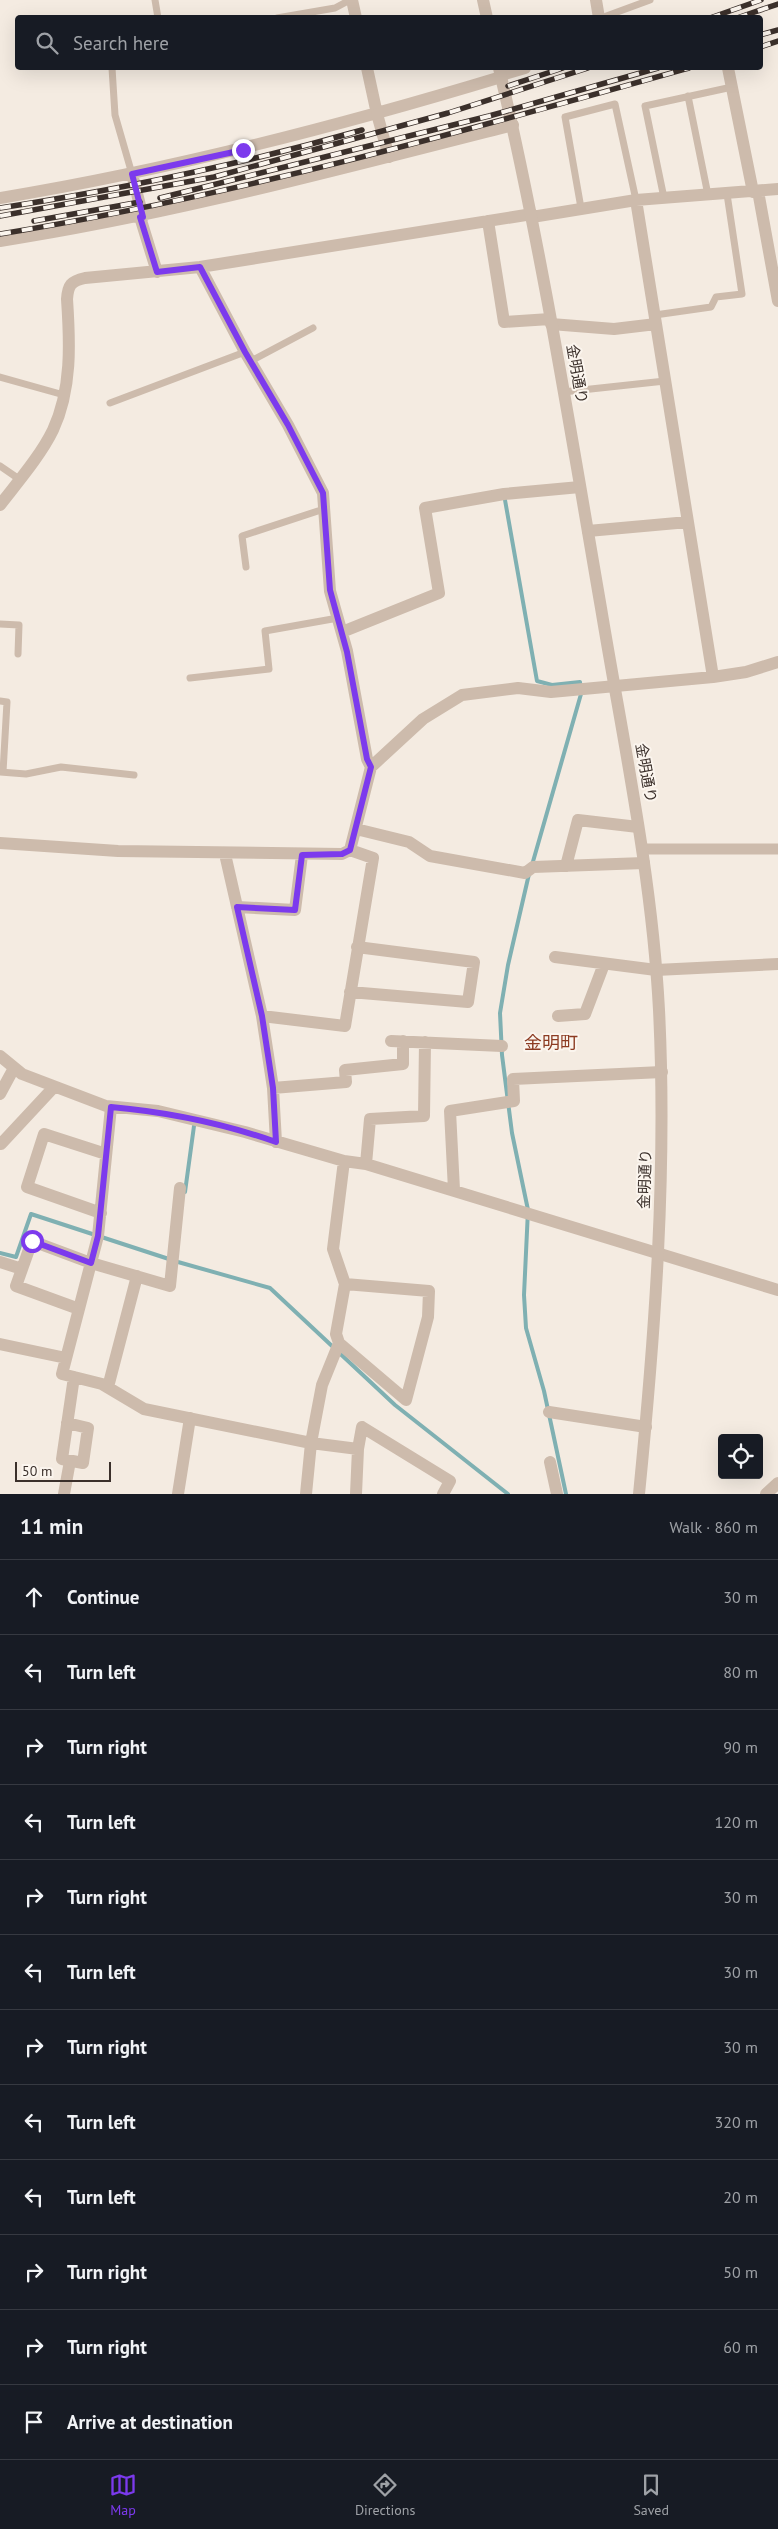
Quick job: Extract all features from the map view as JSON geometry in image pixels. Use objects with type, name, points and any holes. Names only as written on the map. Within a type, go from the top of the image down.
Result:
[{"type":"street","points":[[351,0],[355,15]]},
{"type":"street","points":[[483,0],[486,15]]},
{"type":"street","points":[[596,0],[599,15]]},
{"type":"street","points":[[367,70],[388,157]]},
{"type":"street","points":[[1,196],[132,174],[243,150],[377,114],[500,73],[516,70]]},
{"type":"street","points":[[728,70],[778,301]]},
{"type":"street","name":"金明通り","points":[[500,73],[532,216],[588,532],[642,849],[656,970],[662,1072],[663,1135],[658,1252],[646,1427],[639,1494]]},
{"type":"street","points":[[0,241],[142,217],[295,182],[512,125]]},
{"type":"street","points":[[132,174],[157,272]]},
{"type":"street","points":[[0,505],[52,432],[64,395],[69,361],[67,299],[68,287],[72,281],[85,278],[200,267],[488,221],[636,200],[778,189]]},
{"type":"street","points":[[636,200],[712,677]]},
{"type":"street","points":[[488,221],[504,322],[551,322],[614,329],[655,320]]},
{"type":"street","points":[[200,267],[248,357],[288,425],[323,493],[330,590],[342,632],[367,759],[371,767]]},
{"type":"street","points":[[342,632],[439,593],[425,508],[504,494],[580,487]]},
{"type":"street","points":[[588,532],[688,522]]},
{"type":"street","points":[[350,850],[371,767],[423,719],[462,695],[518,688],[551,692],[712,677],[746,672],[778,662]]},
{"type":"street","points":[[566,866],[578,820],[638,827]]},
{"type":"street","points":[[356,829],[409,842],[430,856],[525,873],[533,867],[644,863]]},
{"type":"street","points":[[0,843],[225,854],[342,854],[350,850],[373,858],[345,1026],[262,1016]]},
{"type":"street","points":[[642,849],[778,849]]},
{"type":"street","points":[[225,854],[262,1016],[273,1088],[276,1142]]},
{"type":"street","points":[[237,907],[295,910],[302,855]]},
{"type":"street","points":[[350,992],[468,1002],[474,962],[357,947]]},
{"type":"street","points":[[555,957],[656,970],[778,964]]},
{"type":"street","points":[[558,1016],[585,1014],[604,964]]},
{"type":"street","points":[[273,1088],[346,1082],[345,1070],[403,1064],[397,1041],[502,1046]]},
{"type":"street","points":[[366,1164],[370,1119],[424,1116],[425,1042]]},
{"type":"street","points":[[0,1056],[14,1068],[54,1087],[111,1107],[158,1111],[245,1132],[344,1161],[366,1164],[778,1290]]},
{"type":"street","points":[[0,1094],[14,1068]]},
{"type":"street","points":[[454,1190],[450,1111],[514,1101],[513,1079],[662,1072]]},
{"type":"street","points":[[2,1144],[54,1087]]},
{"type":"street","points":[[111,1107],[98,1236],[62,1374],[108,1387],[144,1409],[311,1443],[358,1449]]},
{"type":"street","points":[[100,1213],[27,1187],[44,1134],[106,1154]]},
{"type":"street","points":[[344,1161],[333,1249],[345,1284],[336,1334],[340,1343],[406,1400],[428,1317],[429,1291],[345,1284]]},
{"type":"street","points":[[79,1309],[16,1286],[32,1241],[91,1263],[170,1286],[180,1188]]},
{"type":"street","points":[[0,1262],[22,1269]]},
{"type":"street","points":[[108,1387],[137,1276]]},
{"type":"street","points":[[306,1494],[311,1443],[322,1385],[340,1343]]},
{"type":"street","points":[[0,1344],[66,1358]]},
{"type":"street","points":[[67,1423],[88,1428],[83,1463],[62,1459],[67,1423],[74,1377]]},
{"type":"street","points":[[549,1412],[646,1427]]},
{"type":"street","points":[[178,1494],[190,1418]]},
{"type":"street","points":[[356,1494],[358,1449],[362,1427],[450,1481],[443,1494]]},
{"type":"street","points":[[64,1494],[70,1461]]},
{"type":"street","points":[[550,1462],[557,1494]]},
{"type":"street","points":[[766,1494],[778,1483]]},
{"type":"lane","points":[[156,0],[158,15]]},
{"type":"lane","points":[[294,15],[334,8],[351,0]]},
{"type":"lane","points":[[608,15],[650,0]]},
{"type":"lane","points":[[112,70],[116,115],[132,174]]},
{"type":"lane","points":[[664,198],[645,106],[732,87]]},
{"type":"lane","points":[[688,96],[708,195]]},
{"type":"lane","points":[[581,208],[565,117],[615,104],[636,200]]},
{"type":"lane","points":[[655,320],[711,307],[716,296],[742,294],[726,194]]},
{"type":"lane","points":[[110,403],[248,357],[313,328]]},
{"type":"lane","points":[[0,377],[64,395]]},
{"type":"lane","points":[[563,392],[665,381]]},
{"type":"lane","points":[[0,466],[19,479]]},
{"type":"lane","points":[[246,567],[242,536],[324,509]]},
{"type":"lane","points":[[190,678],[269,669],[265,631],[338,618]]},
{"type":"lane","points":[[0,624],[19,625],[18,654]]},
{"type":"lane","points":[[0,701],[7,702],[2,772],[26,774],[61,767],[134,775]]},
{"type":"waterway","points":[[505,500],[537,681],[552,685],[580,682],[581,694],[532,865]]},
{"type":"waterway","points":[[529,874],[508,965],[500,1013],[502,1055],[512,1133],[528,1210],[524,1295],[526,1328],[544,1391],[566,1494]]},
{"type":"waterway","points":[[185,1192],[194,1126]]},
{"type":"waterway","points":[[0,1253],[16,1257],[31,1214],[178,1262],[270,1288],[395,1405],[508,1494]]},
{"type":"railway","points":[[718,15],[761,0]]},
{"type":"railway","points":[[746,15],[778,4]]},
{"type":"railway","points":[[763,34],[778,30]]},
{"type":"railway","points":[[763,46],[778,41]]},
{"type":"railway","points":[[508,86],[557,70]]},
{"type":"railway","points":[[0,216],[214,177],[448,113],[582,70]]},
{"type":"railway","points":[[160,198],[489,116],[651,70]]},
{"type":"railway","points":[[0,234],[87,219],[261,182],[432,139],[682,70]]},
{"type":"railway","points":[[0,208],[182,175],[362,130]]},
{"type":"railway","points":[[34,221],[140,202]]},
{"type":"district","name":"金明町","points":[[551,1043]]},
{"type":"route","points":[[32,1241],[91,1263],[98,1236],[111,1107],[158,1111],[245,1132],[276,1142],[273,1088],[262,1016],[237,907],[295,910],[302,855],[342,854],[350,850],[371,767],[367,759],[356,708],[347,652],[330,590],[323,493],[288,425],[250,361],[200,267],[157,272],[140,217],[143,217],[132,174],[243,150]]}]
